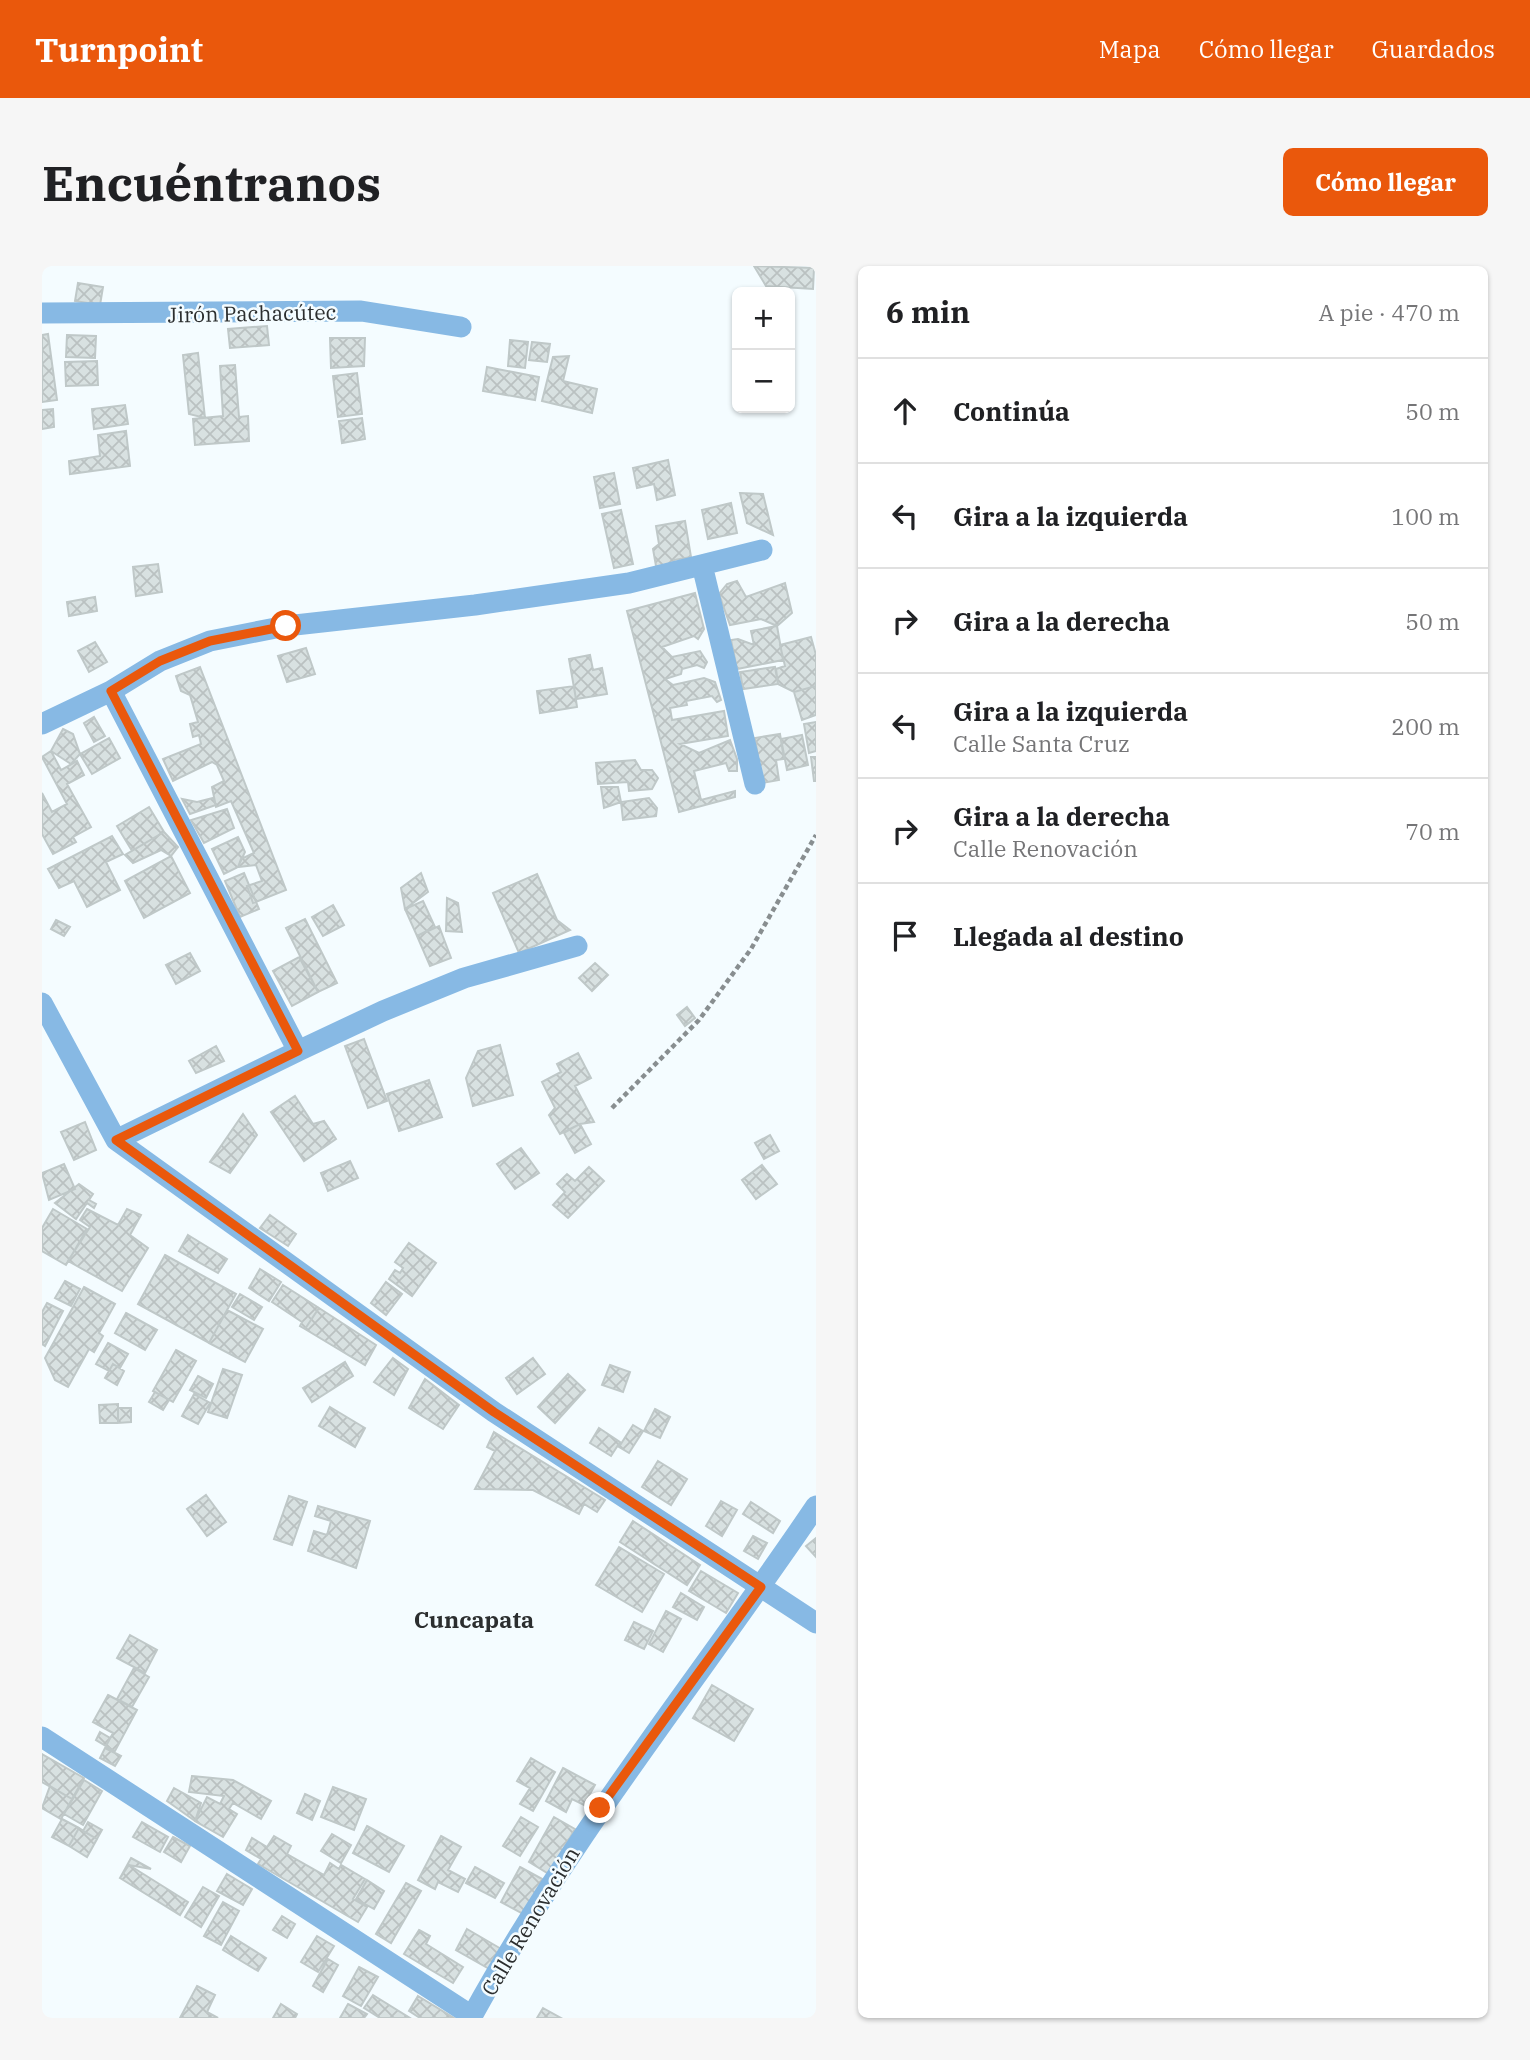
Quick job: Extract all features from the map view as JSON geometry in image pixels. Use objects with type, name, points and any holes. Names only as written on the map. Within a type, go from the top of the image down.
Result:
[{"type":"street","name":"Jirón Pachacútec","points":[[42,313],[361,311],[461,327]]},
{"type":"street","points":[[42,724],[111,691],[160,661],[210,641],[286,626],[475,605],[629,583],[762,550]]},
{"type":"street","points":[[702,565],[755,784]]},
{"type":"street","points":[[111,691],[298,1051]]},
{"type":"street","points":[[116,1140],[298,1051],[464,978],[577,946]]},
{"type":"street","points":[[42,1003],[116,1140],[494,1412],[816,1623]]},
{"type":"street","name":"Calle Renovación","points":[[472,2017],[600,1808],[761,1587],[816,1506]]},
{"type":"street","points":[[42,1737],[472,2017]]},
{"type":"path","points":[[611,1108],[699,1020],[751,949],[816,835]]},
{"type":"building","points":[[754,266],[814,268],[813,289],[766,286]]},
{"type":"building","points":[[78,283],[103,287],[100,305],[75,301]]},
{"type":"building","points":[[267,326],[269,345],[230,348],[228,329]]},
{"type":"building","points":[[48,334],[57,400],[42,402],[42,335]]},
{"type":"building","points":[[67,335],[96,336],[95,358],[66,357]]},
{"type":"building","points":[[330,338],[365,338],[364,366],[331,368]]},
{"type":"building","points":[[510,340],[528,342],[525,368],[508,366]]},
{"type":"building","points":[[532,342],[550,344],[547,362],[529,360]]},
{"type":"building","points":[[198,353],[205,418],[189,414],[183,355]]},
{"type":"building","points":[[569,356],[563,381],[597,389],[592,413],[542,401],[553,357]]},
{"type":"building","points":[[97,361],[98,385],[66,386],[65,362]]},
{"type":"building","points":[[235,365],[239,417],[248,416],[249,441],[195,445],[193,419],[223,416],[220,366]]},
{"type":"building","points":[[487,367],[539,377],[535,400],[483,391]]},
{"type":"building","points":[[357,373],[362,414],[338,417],[333,376]]},
{"type":"building","points":[[125,405],[128,424],[94,429],[92,409]]},
{"type":"building","points":[[53,409],[54,427],[42,429],[42,410]]},
{"type":"building","points":[[362,418],[365,439],[342,443],[339,421]]},
{"type":"building","points":[[126,431],[130,466],[70,474],[69,461],[100,456],[98,435]]},
{"type":"building","points":[[668,460],[675,495],[657,500],[654,484],[637,488],[633,468]]},
{"type":"building","points":[[614,473],[620,504],[600,508],[594,477]]},
{"type":"building","points":[[740,493],[763,494],[773,535],[747,523]]},
{"type":"building","points":[[731,503],[737,533],[708,539],[702,510]]},
{"type":"building","points":[[621,510],[633,564],[614,568],[602,514]]},
{"type":"building","points":[[685,521],[691,557],[674,560],[676,567],[656,566],[653,549],[659,544],[656,526]]},
{"type":"building","points":[[158,564],[162,592],[136,596],[133,567]]},
{"type":"building","points":[[737,581],[746,597],[785,583],[792,613],[777,626],[761,619],[730,625],[719,594],[727,584]]},
{"type":"building","points":[[695,593],[704,629],[698,639],[694,636],[662,647],[672,657],[700,651],[707,662],[704,668],[697,665],[682,669],[681,674],[665,679],[673,685],[704,678],[715,682],[721,700],[717,702],[712,696],[686,701],[687,705],[670,708],[672,720],[724,711],[728,736],[680,744],[699,753],[730,740],[737,759],[737,771],[729,771],[726,763],[694,771],[701,800],[735,791],[735,797],[679,812],[627,611]]},
{"type":"building","points":[[95,597],[97,611],[69,616],[67,602]]},
{"type":"building","points":[[777,626],[783,660],[737,669],[731,640],[738,639],[754,645],[751,631]]},
{"type":"building","points":[[811,637],[816,655],[816,686],[794,692],[778,684],[776,669],[785,666],[780,645]]},
{"type":"building","points":[[95,642],[107,662],[89,672],[78,651]]},
{"type":"building","points":[[306,648],[315,674],[287,682],[278,656]]},
{"type":"building","points":[[590,655],[593,670],[602,668],[607,694],[576,699],[569,659]]},
{"type":"building","points":[[200,667],[286,890],[253,903],[247,886],[262,881],[256,865],[238,867],[241,859],[254,853],[231,801],[216,807],[212,787],[224,781],[217,765],[212,762],[173,781],[163,759],[201,744],[199,735],[193,737],[190,724],[198,722],[190,695],[181,691],[176,676]]},
{"type":"building","points":[[775,667],[778,684],[743,689],[740,672]]},
{"type":"building","points":[[574,686],[577,707],[540,713],[537,691]]},
{"type":"building","points":[[816,686],[816,715],[802,720],[794,692]]},
{"type":"building","points":[[94,717],[105,736],[94,742],[84,723]]},
{"type":"building","points":[[816,722],[816,751],[809,753],[804,724]]},
{"type":"building","points":[[63,729],[73,734],[80,754],[71,764],[51,751]]},
{"type":"building","points":[[780,734],[784,759],[776,760],[779,780],[762,783],[755,738]]},
{"type":"building","points":[[802,735],[808,765],[787,770],[781,739]]},
{"type":"building","points":[[109,738],[120,758],[92,774],[80,754]]},
{"type":"building","points":[[51,751],[61,770],[77,761],[84,775],[67,784],[91,827],[73,837],[76,842],[53,854],[42,834],[42,793],[52,812],[67,804],[42,757]]},
{"type":"building","points":[[811,757],[816,757],[816,781],[814,781]]},
{"type":"building","points":[[635,760],[641,770],[652,770],[658,778],[652,789],[629,791],[628,782],[598,784],[596,763]]},
{"type":"building","points":[[601,787],[618,787],[621,802],[604,808]]},
{"type":"building","points":[[213,798],[216,805],[190,814],[182,799],[197,802]]},
{"type":"building","points":[[649,798],[657,808],[656,816],[623,820],[621,802]]},
{"type":"building","points":[[149,807],[164,832],[132,851],[117,826]]},
{"type":"building","points":[[227,809],[234,828],[204,843],[191,820]]},
{"type":"building","points":[[164,832],[178,847],[171,856],[161,850],[133,863],[125,855]]},
{"type":"building","points":[[112,836],[123,854],[106,862],[120,890],[87,907],[74,881],[59,888],[48,869]]},
{"type":"building","points":[[238,837],[245,852],[238,867],[224,874],[212,849]]},
{"type":"building","points":[[171,856],[190,893],[144,918],[125,881]]},
{"type":"building","points":[[244,873],[259,909],[240,917],[225,881]]},
{"type":"building","points":[[421,873],[428,892],[405,909],[401,888]]},
{"type":"building","points":[[537,874],[557,920],[570,930],[519,953],[493,893]]},
{"type":"building","points":[[447,898],[458,903],[462,932],[446,931]]},
{"type":"building","points":[[423,901],[435,927],[417,936],[405,909]]},
{"type":"building","points":[[333,905],[344,925],[323,936],[312,917]]},
{"type":"building","points":[[305,919],[337,983],[318,992],[286,928]]},
{"type":"building","points":[[56,920],[70,927],[64,936],[51,929]]},
{"type":"building","points":[[439,926],[451,958],[430,966],[417,936]]},
{"type":"building","points":[[190,953],[200,971],[176,984],[166,965]]},
{"type":"building","points":[[299,957],[318,992],[292,1006],[273,971]]},
{"type":"building","points":[[595,963],[608,975],[592,991],[579,978]]},
{"type":"building","points":[[687,1007],[695,1018],[685,1026],[677,1015]]},
{"type":"building","points":[[364,1039],[387,1101],[368,1108],[345,1046]]},
{"type":"building","points":[[500,1045],[513,1095],[473,1106],[466,1078],[478,1051]]},
{"type":"building","points":[[216,1046],[224,1061],[196,1073],[189,1061]]},
{"type":"building","points":[[578,1053],[591,1078],[575,1086],[594,1122],[580,1124],[560,1134],[549,1115],[555,1108],[542,1082],[561,1072],[557,1064]]},
{"type":"building","points":[[429,1080],[442,1117],[399,1131],[387,1094]]},
{"type":"building","points":[[295,1096],[313,1124],[324,1121],[336,1139],[304,1161],[271,1112]]},
{"type":"building","points":[[243,1114],[257,1135],[230,1173],[210,1162]]},
{"type":"building","points":[[85,1122],[96,1150],[74,1160],[61,1132]]},
{"type":"building","points":[[580,1124],[591,1144],[575,1153],[564,1133]]},
{"type":"building","points":[[770,1135],[779,1151],[764,1159],[755,1143]]},
{"type":"building","points":[[521,1148],[539,1173],[515,1189],[497,1164]]},
{"type":"building","points":[[350,1161],[358,1178],[328,1191],[321,1173]]},
{"type":"building","points":[[64,1164],[75,1189],[49,1200],[42,1173]]},
{"type":"building","points":[[762,1165],[777,1184],[756,1199],[742,1180]]},
{"type":"building","points":[[589,1167],[604,1181],[568,1218],[553,1205],[565,1192],[557,1184],[567,1174],[575,1181]]},
{"type":"building","points":[[79,1184],[93,1194],[89,1200],[96,1204],[94,1208],[87,1203],[76,1219],[55,1203]]},
{"type":"building","points":[[53,1209],[87,1229],[66,1265],[42,1251],[42,1228]]},
{"type":"building","points":[[87,1209],[118,1225],[127,1209],[141,1215],[130,1235],[148,1248],[122,1291],[68,1261],[90,1227],[80,1220]]},
{"type":"building","points":[[270,1215],[296,1234],[288,1246],[260,1228]]},
{"type":"building","points":[[188,1235],[227,1259],[218,1273],[179,1251]]},
{"type":"building","points":[[409,1243],[436,1263],[412,1296],[389,1279],[395,1270],[400,1273],[403,1268],[395,1262]]},
{"type":"building","points":[[165,1255],[236,1294],[209,1343],[138,1304]]},
{"type":"building","points":[[260,1269],[281,1282],[269,1301],[249,1288]]},
{"type":"building","points":[[65,1281],[80,1289],[71,1306],[55,1298]]},
{"type":"building","points":[[386,1282],[402,1294],[386,1315],[371,1303]]},
{"type":"building","points":[[283,1285],[319,1308],[305,1329],[300,1326],[302,1322],[272,1302]]},
{"type":"building","points":[[84,1287],[115,1304],[99,1333],[103,1336],[94,1352],[89,1349],[68,1387],[55,1380],[45,1358]]},
{"type":"building","points":[[240,1294],[262,1307],[254,1320],[232,1307]]},
{"type":"building","points":[[47,1303],[63,1311],[45,1346],[42,1344],[42,1312]]},
{"type":"building","points":[[319,1308],[376,1345],[365,1365],[305,1329]]},
{"type":"building","points":[[227,1310],[263,1329],[245,1362],[209,1343]]},
{"type":"building","points":[[126,1313],[157,1330],[145,1350],[115,1333]]},
{"type":"building","points":[[108,1343],[128,1354],[120,1368],[113,1364],[109,1371],[96,1364]]},
{"type":"building","points":[[176,1350],[196,1361],[173,1402],[153,1391]]},
{"type":"building","points":[[393,1358],[408,1369],[394,1395],[374,1382]]},
{"type":"building","points":[[533,1358],[545,1374],[517,1394],[506,1378]]},
{"type":"building","points":[[345,1362],[353,1376],[312,1402],[303,1388]]},
{"type":"building","points":[[113,1364],[124,1371],[117,1385],[105,1378]]},
{"type":"building","points":[[610,1365],[630,1372],[623,1392],[602,1385]]},
{"type":"building","points":[[223,1369],[242,1375],[227,1418],[208,1412]]},
{"type":"building","points":[[568,1374],[585,1390],[555,1423],[538,1407]]},
{"type":"building","points":[[198,1376],[213,1384],[206,1398],[190,1390]]},
{"type":"building","points":[[425,1379],[459,1405],[443,1429],[409,1408]]},
{"type":"building","points":[[155,1392],[169,1400],[163,1410],[149,1402]]},
{"type":"building","points":[[194,1394],[210,1403],[198,1424],[182,1416]]},
{"type":"building","points":[[118,1404],[118,1423],[100,1423],[99,1405]]},
{"type":"building","points":[[330,1407],[365,1428],[355,1447],[319,1426]]},
{"type":"building","points":[[118,1408],[131,1408],[131,1422],[118,1423]]},
{"type":"building","points":[[655,1409],[670,1417],[660,1438],[644,1431]]},
{"type":"building","points":[[633,1425],[643,1431],[629,1453],[619,1447]]},
{"type":"building","points":[[599,1428],[620,1442],[611,1456],[590,1443]]},
{"type":"building","points":[[494,1432],[605,1500],[597,1512],[584,1504],[579,1514],[533,1490],[475,1489],[495,1451],[487,1447]]},
{"type":"building","points":[[658,1461],[687,1479],[671,1505],[642,1487]]},
{"type":"building","points":[[206,1495],[226,1522],[207,1536],[187,1509]]},
{"type":"building","points":[[289,1496],[307,1502],[292,1545],[274,1539]]},
{"type":"building","points":[[721,1501],[737,1510],[722,1536],[706,1526]]},
{"type":"building","points":[[751,1502],[780,1521],[773,1533],[743,1514]]},
{"type":"building","points":[[318,1506],[370,1521],[356,1568],[308,1551],[314,1531],[327,1535],[331,1521],[315,1516]]},
{"type":"building","points":[[633,1521],[700,1565],[687,1585],[620,1542]]},
{"type":"building","points":[[753,1536],[767,1543],[758,1559],[744,1551]]},
{"type":"building","points":[[816,1538],[816,1557],[806,1546]]},
{"type":"building","points":[[619,1547],[664,1574],[642,1612],[596,1585]]},
{"type":"building","points":[[701,1571],[738,1593],[726,1613],[689,1591]]},
{"type":"building","points":[[681,1593],[704,1607],[697,1620],[673,1607]]},
{"type":"building","points":[[666,1611],[681,1619],[663,1652],[649,1644]]},
{"type":"building","points":[[634,1622],[653,1631],[644,1649],[625,1640]]},
{"type":"building","points":[[130,1635],[157,1650],[145,1673],[117,1658]]},
{"type":"building","points":[[134,1668],[149,1677],[132,1707],[117,1699]]},
{"type":"building","points":[[712,1685],[753,1709],[734,1741],[693,1718]]},
{"type":"building","points":[[108,1695],[137,1710],[115,1751],[106,1746],[113,1733],[93,1722]]},
{"type":"building","points":[[100,1732],[110,1738],[106,1746],[96,1740]]},
{"type":"building","points":[[105,1748],[121,1756],[115,1766],[100,1758]]},
{"type":"building","points":[[42,1754],[84,1778],[72,1799],[42,1782]]},
{"type":"building","points":[[531,1758],[555,1772],[533,1811],[520,1804],[530,1788],[517,1781]]},
{"type":"building","points":[[563,1768],[595,1785],[584,1805],[572,1799],[566,1812],[546,1801]]},
{"type":"building","points":[[192,1776],[233,1780],[271,1801],[261,1819],[233,1803],[229,1809],[237,1814],[223,1837],[195,1821],[207,1797],[220,1804],[224,1796],[189,1792]]},
{"type":"building","points":[[84,1780],[102,1791],[83,1825],[64,1814]]},
{"type":"building","points":[[50,1786],[72,1799],[61,1819],[42,1808]]},
{"type":"building","points":[[333,1787],[366,1799],[354,1830],[321,1817]]},
{"type":"building","points":[[174,1788],[201,1803],[195,1821],[167,1801]]},
{"type":"building","points":[[305,1794],[320,1801],[312,1820],[297,1813]]},
{"type":"building","points":[[521,1817],[538,1827],[520,1856],[503,1846]]},
{"type":"building","points":[[554,1817],[575,1829],[549,1874],[529,1862]]},
{"type":"building","points":[[62,1819],[79,1828],[69,1846],[52,1837]]},
{"type":"building","points":[[88,1822],[102,1830],[97,1839],[83,1831]]},
{"type":"building","points":[[142,1822],[168,1837],[160,1852],[133,1837]]},
{"type":"building","points":[[367,1826],[404,1846],[389,1872],[353,1853]]},
{"type":"building","points":[[79,1828],[97,1839],[87,1857],[69,1846]]},
{"type":"building","points":[[332,1834],[351,1845],[341,1863],[321,1851]]},
{"type":"building","points":[[274,1836],[291,1846],[287,1854],[324,1875],[330,1863],[339,1869],[341,1865],[365,1879],[353,1899],[367,1907],[358,1922],[258,1864],[261,1859],[246,1850],[252,1838],[267,1847]]},
{"type":"building","points":[[441,1836],[461,1847],[448,1870],[465,1879],[458,1892],[438,1882],[435,1889],[418,1880]]},
{"type":"building","points":[[173,1837],[190,1846],[181,1862],[164,1852]]},
{"type":"building","points":[[131,1858],[151,1869],[129,1865],[120,1878]]},
{"type":"building","points":[[129,1865],[188,1902],[180,1915],[120,1878]]},
{"type":"building","points":[[475,1867],[504,1883],[495,1898],[466,1883]]},
{"type":"building","points":[[520,1867],[544,1880],[525,1915],[501,1902]]},
{"type":"building","points":[[227,1874],[252,1889],[243,1905],[217,1891]]},
{"type":"building","points":[[367,1880],[384,1891],[374,1909],[356,1899]]},
{"type":"building","points":[[406,1883],[421,1891],[391,1943],[376,1934]]},
{"type":"building","points":[[203,1887],[219,1896],[201,1927],[185,1917]]},
{"type":"building","points":[[223,1902],[239,1911],[221,1945],[204,1936]]},
{"type":"building","points":[[282,1916],[295,1924],[287,1938],[273,1930]]},
{"type":"building","points":[[467,1929],[503,1950],[491,1970],[456,1950]]},
{"type":"building","points":[[419,1930],[430,1936],[426,1944],[463,1967],[453,1983],[404,1954]]},
{"type":"building","points":[[231,1936],[266,1958],[258,1971],[223,1950]]},
{"type":"building","points":[[317,1936],[334,1946],[318,1972],[301,1962]]},
{"type":"building","points":[[328,1959],[338,1965],[323,1992],[313,1986]]},
{"type":"building","points":[[359,1967],[378,1977],[361,2006],[343,1996]]},
{"type":"building","points":[[197,1986],[215,1995],[207,2012],[218,2018],[180,2018]]},
{"type":"building","points":[[373,1995],[410,2018],[380,2018],[364,2008]]},
{"type":"building","points":[[418,1996],[454,2018],[420,2018],[409,2011]]},
{"type":"building","points":[[281,2004],[297,2014],[295,2018],[273,2018]]},
{"type":"building","points":[[348,2004],[367,2014],[364,2018],[340,2018]]},
{"type":"building","points":[[543,2008],[561,2018],[537,2018]]},
{"type":"district","name":"Cuncapata","points":[[474,1619]]},
{"type":"route","points":[[286,626],[210,641],[160,661],[111,691],[298,1051],[116,1140],[494,1412],[761,1587],[600,1808]]}]
